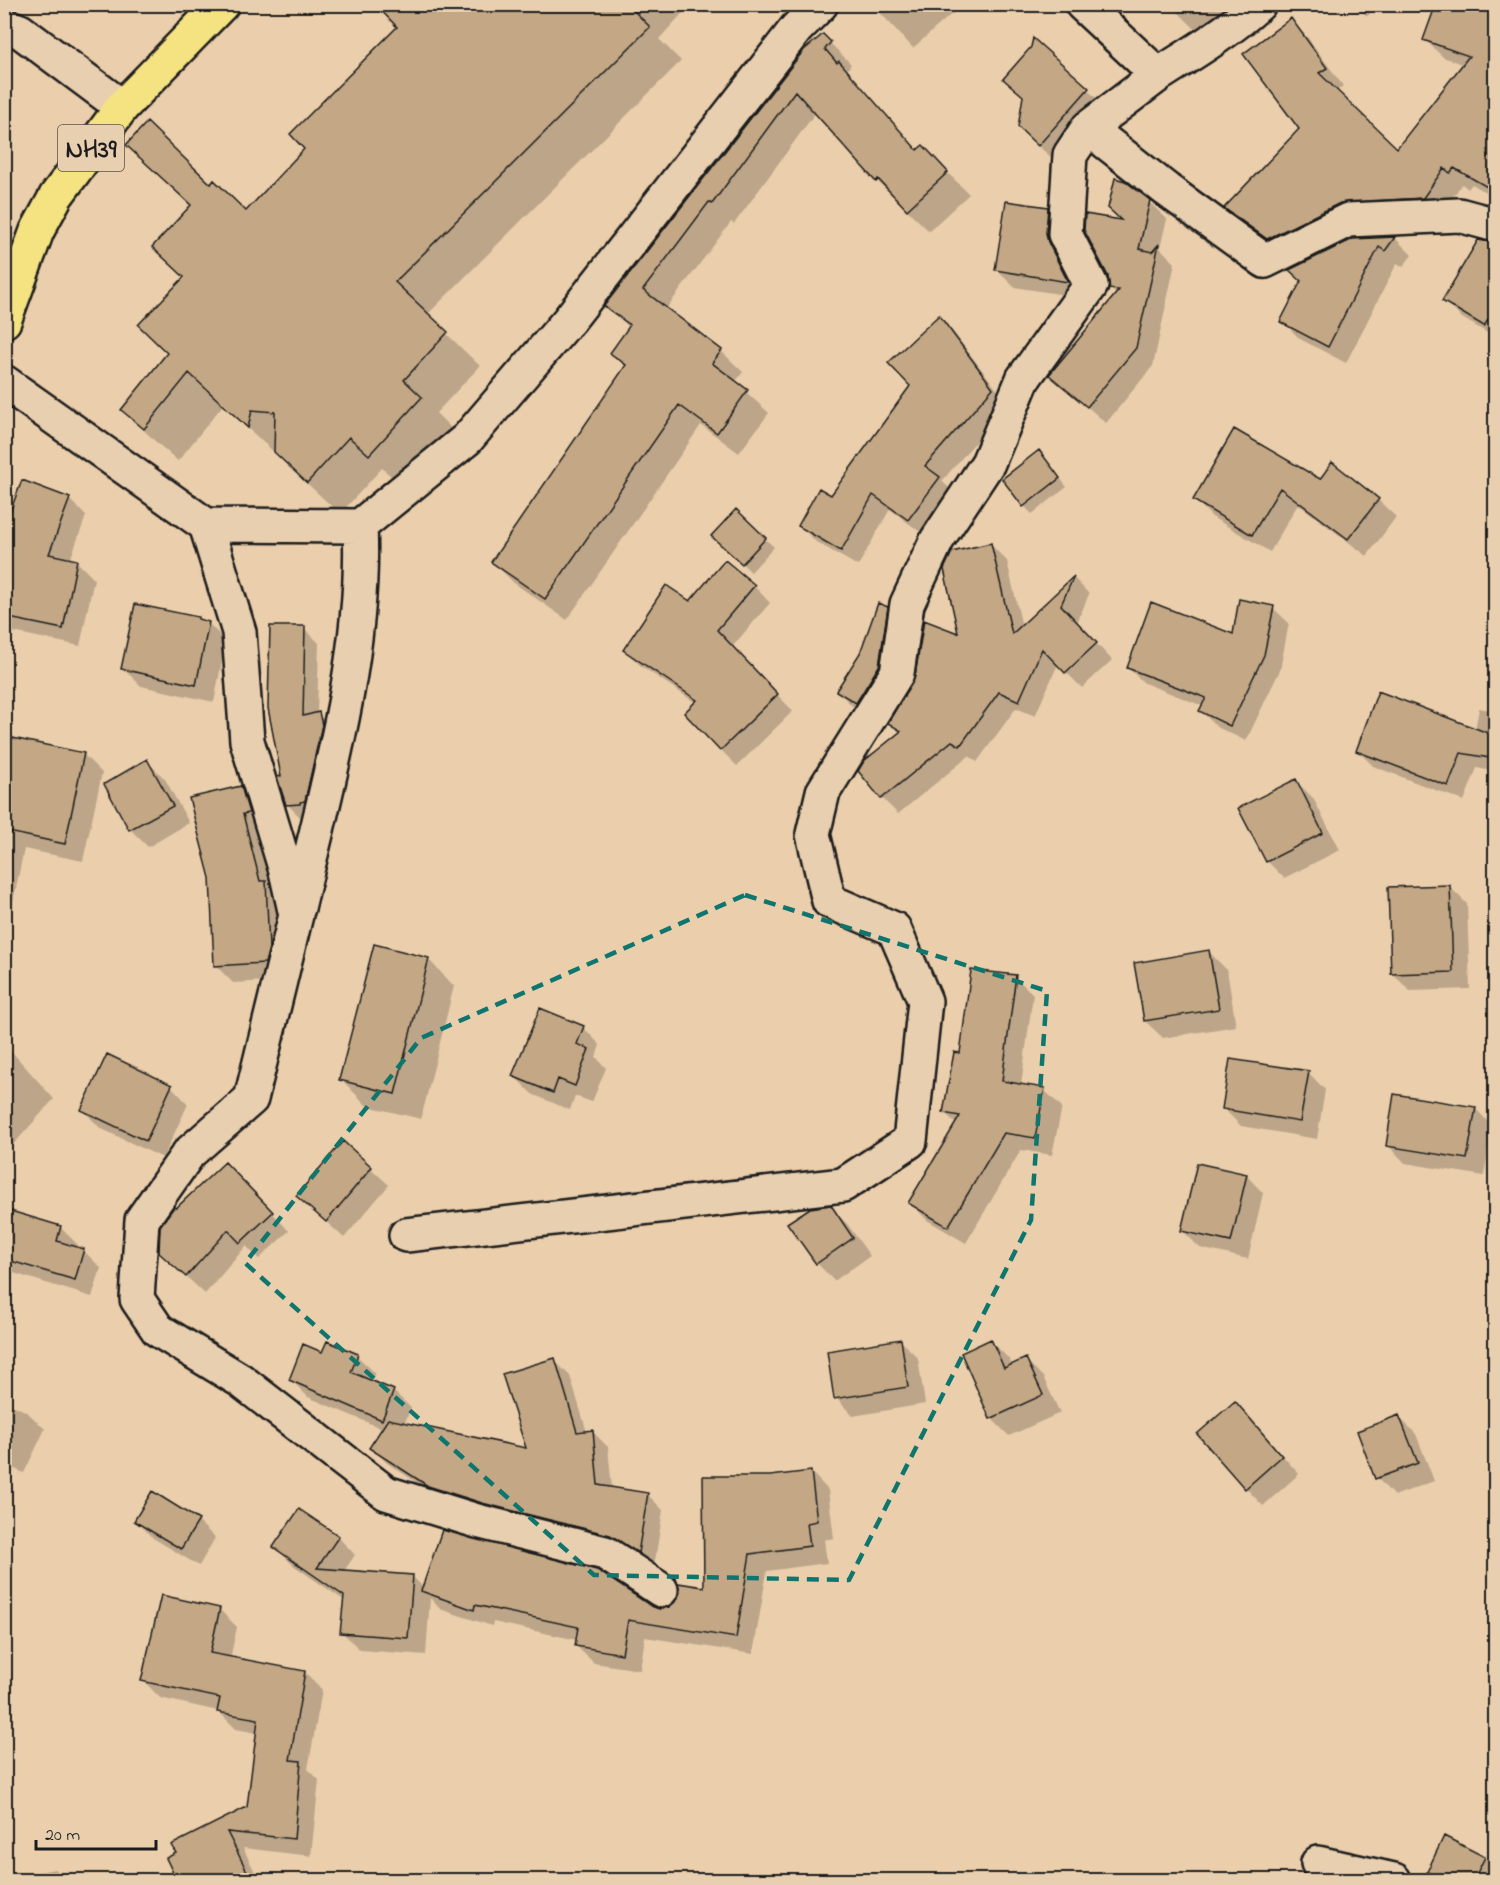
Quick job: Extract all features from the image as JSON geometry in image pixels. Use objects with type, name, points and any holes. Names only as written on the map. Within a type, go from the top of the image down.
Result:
[{"type":"highway","name":"NH39","points":[[4,321],[37,231],[56,196],[122,107],[222,4]]},
{"type":"street","points":[[4,382],[206,525],[360,526],[467,439],[569,320],[796,29],[821,4]]},
{"type":"street","points":[[1082,4],[1158,75]]},
{"type":"street","points":[[406,1236],[843,1185],[910,1141],[925,1000],[894,929],[829,901],[813,834],[823,792],[897,673],[907,604],[937,540],[988,463],[1023,379],[1091,285],[1065,234],[1071,154],[1088,128],[1158,75],[1243,18],[1259,4]]},
{"type":"street","points":[[4,25],[20,31],[122,107]]},
{"type":"street","points":[[1088,128],[1167,190],[1265,261],[1348,220],[1459,214],[1496,225]]},
{"type":"street","points":[[206,525],[239,632],[247,741],[286,871],[296,915]]},
{"type":"street","points":[[360,526],[362,566],[354,637],[339,729],[251,1099],[189,1153],[142,1220],[137,1299],[158,1330],[240,1380],[386,1493],[477,1521],[604,1553],[661,1590]]},
{"type":"street","points":[[1318,1863],[1394,1881]]},
{"type":"highlighted area","points":[[745,895],[1047,991],[1031,1220],[849,1580],[594,1575],[245,1263],[421,1038]]},
{"type":"building","points":[[375,4],[627,4],[650,27],[395,282],[448,332],[404,380],[422,397],[369,455],[349,437],[307,483],[274,452],[275,412],[252,410],[248,428],[189,373],[144,429],[121,410],[167,353],[138,325],[184,277],[152,247],[191,205],[126,145],[147,122],[211,184],[214,180],[246,211],[304,149],[290,134],[397,27]]},
{"type":"building","points":[[1436,4],[1496,4],[1496,192],[1454,168],[1450,173],[1444,168],[1423,198],[1340,203],[1267,239],[1224,208],[1299,129],[1243,54],[1291,18],[1327,68],[1319,73],[1397,148],[1469,56],[1423,40]]},
{"type":"building","points":[[823,34],[831,42],[825,49],[837,63],[839,61],[917,150],[923,145],[948,172],[907,210],[878,179],[876,182],[795,91],[712,204],[709,202],[643,290],[722,350],[712,363],[748,390],[717,433],[679,405],[545,599],[491,562],[626,365],[610,353],[630,325],[604,306],[804,50]]},
{"type":"building","points":[[1033,38],[1089,88],[1038,146],[1018,127],[1023,96],[1003,79],[1031,47]]},
{"type":"building","points":[[1115,178],[1125,181],[1150,200],[1139,249],[1152,252],[1159,244],[1136,348],[1087,407],[1049,375],[1119,290],[1109,289],[1108,276],[1084,230],[1085,214],[1121,220],[1108,208]]},
{"type":"building","points":[[1006,201],[1048,207],[1046,233],[1048,242],[1068,282],[995,270]]},
{"type":"building","points":[[1395,237],[1385,251],[1379,247],[1328,347],[1280,322],[1301,281],[1289,270],[1353,239]]},
{"type":"building","points":[[1478,240],[1496,243],[1496,308],[1484,326],[1442,301]]},
{"type":"building","points":[[939,315],[993,388],[925,466],[940,477],[908,520],[873,495],[841,551],[798,526],[819,488],[831,495],[910,386],[888,363]]},
{"type":"building","points":[[1234,429],[1320,479],[1332,462],[1379,499],[1348,539],[1280,488],[1252,535],[1193,500]]},
{"type":"building","points":[[1039,450],[1060,478],[1023,507],[1002,479]]},
{"type":"building","points":[[22,480],[70,498],[49,554],[77,560],[63,629],[4,617],[4,528]]},
{"type":"building","points":[[736,509],[766,538],[742,564],[711,536]]},
{"type":"building","points":[[991,543],[1012,634],[1074,576],[1061,605],[1097,643],[1065,673],[1042,649],[1019,701],[999,692],[960,746],[952,741],[881,799],[858,771],[864,761],[901,731],[888,723],[915,676],[924,620],[958,633],[944,569],[952,552]]},
{"type":"building","points":[[725,560],[755,585],[717,630],[778,694],[720,751],[684,713],[697,700],[623,650],[666,585],[690,601]]},
{"type":"building","points":[[1239,599],[1274,606],[1264,655],[1230,726],[1199,711],[1206,698],[1127,668],[1151,602],[1233,634]]},
{"type":"building","points":[[878,603],[888,607],[879,666],[856,703],[836,691],[860,653]]},
{"type":"building","points":[[135,604],[198,617],[198,619],[209,622],[196,685],[121,669]]},
{"type":"building","points":[[270,626],[305,626],[303,716],[319,712],[322,725],[305,801],[300,804],[286,805],[277,777],[281,776],[268,708]]},
{"type":"building","points":[[1378,691],[1496,736],[1496,759],[1461,753],[1448,786],[1356,751]]},
{"type":"building","points":[[8,737],[84,753],[65,844],[4,831],[4,753]]},
{"type":"building","points":[[147,759],[173,806],[129,830],[104,784]]},
{"type":"building","points":[[1296,779],[1323,833],[1266,862],[1238,808]]},
{"type":"building","points":[[241,786],[249,813],[243,814],[260,881],[266,881],[269,948],[265,963],[214,966],[210,878],[189,798]]},
{"type":"building","points":[[1450,885],[1453,972],[1391,974],[1388,887]]},
{"type":"building","points":[[374,944],[429,958],[395,1094],[339,1080]]},
{"type":"building","points":[[1209,950],[1219,1009],[1144,1021],[1134,963]]},
{"type":"building","points":[[971,970],[1016,975],[1002,1081],[1045,1088],[1035,1138],[1004,1133],[948,1227],[908,1203],[960,1116],[943,1113],[954,1052],[960,1053]]},
{"type":"building","points":[[540,1008],[584,1026],[577,1044],[589,1049],[575,1086],[558,1079],[553,1093],[512,1076]]},
{"type":"building","points":[[107,1054],[172,1085],[146,1141],[81,1110]]},
{"type":"building","points":[[1230,1059],[1309,1071],[1300,1122],[1222,1109]]},
{"type":"building","points":[[1394,1094],[1476,1107],[1467,1159],[1386,1146]]},
{"type":"building","points":[[343,1141],[372,1167],[326,1222],[296,1196]]},
{"type":"building","points":[[225,1162],[273,1212],[240,1243],[228,1230],[186,1277],[159,1253],[160,1226],[174,1207],[176,1208]]},
{"type":"building","points":[[1197,1163],[1247,1174],[1231,1242],[1181,1231]]},
{"type":"building","points":[[831,1205],[853,1238],[816,1264],[787,1223],[810,1208]]},
{"type":"building","points":[[4,1209],[61,1226],[57,1241],[84,1249],[75,1280],[4,1259]]},
{"type":"building","points":[[901,1339],[908,1387],[834,1399],[827,1351]]},
{"type":"building","points":[[991,1339],[1004,1368],[1026,1358],[1043,1395],[990,1419],[961,1353]]},
{"type":"building","points":[[327,1341],[358,1354],[351,1372],[394,1390],[382,1420],[289,1380],[303,1344],[322,1352]]},
{"type":"building","points":[[555,1358],[577,1432],[593,1430],[598,1485],[648,1493],[638,1553],[610,1535],[482,1503],[428,1486],[369,1448],[388,1419],[526,1448],[502,1374]]},
{"type":"building","points":[[1235,1401],[1282,1456],[1245,1489],[1197,1434]]},
{"type":"building","points":[[1399,1415],[1418,1463],[1375,1479],[1357,1431]]},
{"type":"building","points":[[811,1471],[817,1521],[807,1523],[810,1546],[750,1554],[736,1638],[628,1620],[622,1654],[575,1646],[578,1627],[475,1605],[474,1610],[421,1591],[442,1530],[597,1570],[651,1606],[659,1609],[669,1607],[677,1600],[680,1592],[678,1583],[704,1587],[703,1476],[770,1476]]},
{"type":"building","points":[[152,1491],[199,1520],[181,1549],[134,1521]]},
{"type":"building","points":[[299,1509],[339,1536],[317,1568],[413,1575],[408,1638],[340,1633],[344,1596],[273,1547]]},
{"type":"building","points":[[161,1595],[220,1608],[210,1653],[305,1671],[290,1760],[301,1761],[294,1839],[227,1832],[252,1881],[177,1881],[166,1858],[176,1853],[171,1845],[247,1807],[258,1719],[217,1712],[220,1698],[141,1681]]},
{"type":"building","points":[[1444,1836],[1485,1857],[1473,1881],[1445,1881],[1427,1872]]}]
